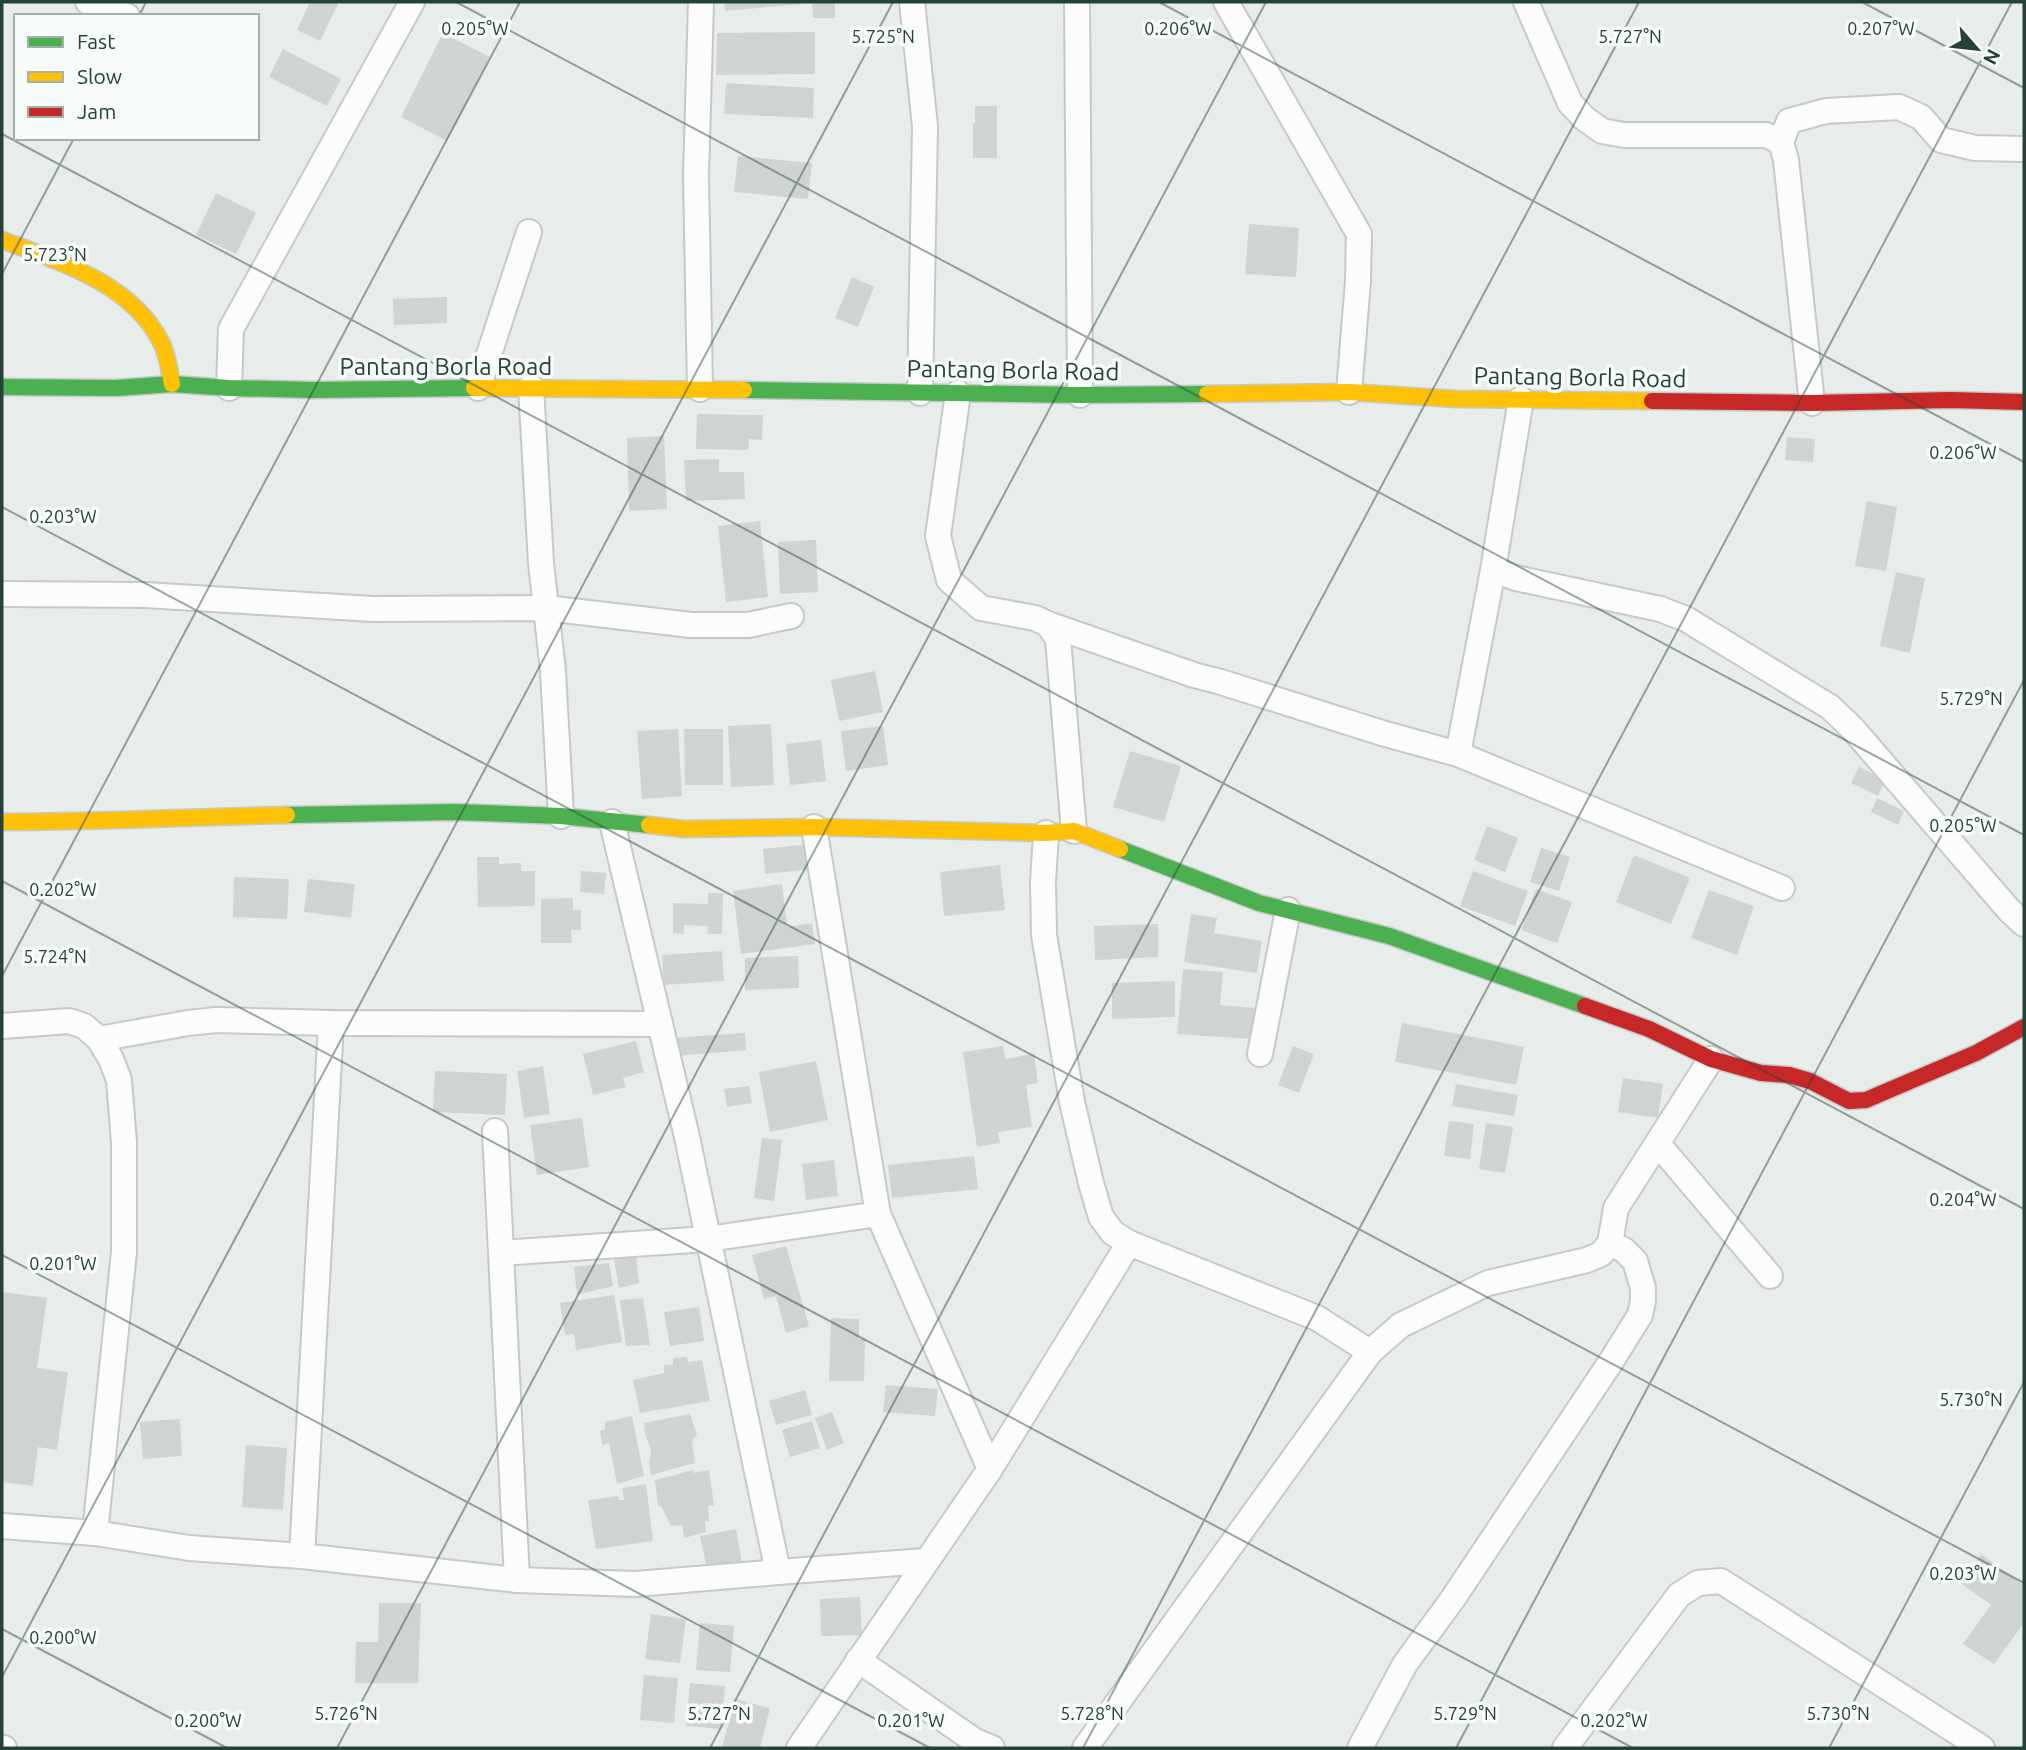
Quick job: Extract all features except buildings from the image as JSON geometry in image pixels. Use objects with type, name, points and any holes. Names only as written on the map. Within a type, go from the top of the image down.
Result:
[{"type":"street","points":[[88,2],[121,14]]},
{"type":"street","points":[[229,388],[232,329],[412,2]]},
{"type":"street","points":[[700,389],[696,176],[701,2]]},
{"type":"street","points":[[912,2],[925,126],[920,393]]},
{"type":"street","points":[[1077,2],[1080,395]]},
{"type":"street","points":[[1226,2],[1359,234],[1349,392]]},
{"type":"street","points":[[1527,2],[1570,103],[1602,131],[1624,135],[1766,135],[1781,142]]},
{"type":"street","points":[[1812,403],[1786,160],[1781,142],[1789,121],[1826,111],[1899,107],[1921,117],[1941,140],[1975,148],[2024,149]]},
{"type":"street","points":[[478,388],[529,232]]},
{"type":"street","points":[[2,240],[60,262],[111,287],[131,303],[154,330],[161,343],[172,384]]},
{"type":"street","name":"Pantang Borla Road","points":[[2,387],[116,388],[172,384],[312,390],[531,387],[1080,395],[1349,392],[1521,400],[2024,402]]},
{"type":"street","points":[[531,387],[541,563],[553,671],[561,816]]},
{"type":"street","points":[[958,393],[938,536],[949,580],[981,608],[1035,618],[1194,675],[1458,754],[1782,888]]},
{"type":"street","points":[[1458,754],[1493,570],[1521,400]]},
{"type":"street","points":[[1493,570],[1516,578],[1660,610],[1686,619],[1830,707],[1853,729],[2000,900],[2024,924]]},
{"type":"street","points":[[2,594],[145,595],[373,609],[546,608],[691,625],[748,625],[791,616]]},
{"type":"street","points":[[1048,624],[1058,639],[1074,831]]},
{"type":"street","points":[[2,822],[454,812],[561,816],[684,828],[814,827],[1046,833],[1074,831],[1259,903],[1402,940],[1649,1028],[1710,1059],[1761,1073],[1789,1075],[1810,1081],[1850,1101],[1866,1100],[1976,1053],[2024,1027]]},
{"type":"street","points":[[611,822],[687,1137],[778,1572]]},
{"type":"street","points":[[814,827],[878,1214],[990,1469]]},
{"type":"street","points":[[1046,833],[1044,935],[1072,1102],[1101,1217],[1113,1233],[1129,1243],[1317,1318],[1370,1352]]},
{"type":"street","points":[[1260,1054],[1288,910]]},
{"type":"street","points":[[2,1026],[69,1021],[84,1026],[99,1039],[119,1080],[124,1142],[124,1252],[95,1533]]},
{"type":"street","points":[[99,1039],[204,1021],[660,1024]]},
{"type":"street","points":[[302,1556],[331,1023]]},
{"type":"street","points":[[1085,1748],[1370,1352],[1401,1325],[1488,1283],[1587,1260],[1601,1254],[1610,1243],[1616,1208],[1710,1059]]},
{"type":"street","points":[[495,1131],[517,1580]]},
{"type":"street","points":[[1658,1144],[1770,1276]]},
{"type":"street","points":[[502,1253],[708,1239],[878,1214]]},
{"type":"street","points":[[799,1748],[990,1469],[1129,1243]]},
{"type":"street","points":[[1360,1748],[1405,1664],[1452,1600],[1640,1315],[1643,1288],[1634,1261],[1624,1250],[1610,1243]]},
{"type":"street","points":[[2,1526],[95,1533],[189,1548],[302,1556],[517,1580],[636,1584],[925,1561]]},
{"type":"street","points":[[1566,1748],[1679,1595],[1698,1583],[1721,1581],[1982,1748]]},
{"type":"street","points":[[858,1660],[975,1741],[992,1748]]},
{"type":"traffic: fast","points":[[2,387],[116,388],[172,384],[312,390],[474,388]]},
{"type":"traffic: fast","points":[[744,390],[1207,394]]},
{"type":"traffic: fast","points":[[287,815],[454,812],[561,816],[649,825]]},
{"type":"traffic: fast","points":[[1120,849],[1259,903],[1389,936],[1585,1006]]},
{"type":"traffic: slow","points":[[2,240],[70,266],[92,277],[132,304],[161,342],[172,384]]},
{"type":"traffic: slow","points":[[474,388],[744,390]]},
{"type":"traffic: slow","points":[[1207,394],[1349,392],[1456,399],[1652,401]]},
{"type":"traffic: slow","points":[[2,822],[287,815]]},
{"type":"traffic: slow","points":[[649,825],[684,829],[814,827],[1046,833],[1074,831],[1120,849]]},
{"type":"traffic: jam","points":[[1652,401],[2024,402]]},
{"type":"traffic: jam","points":[[1585,1006],[1649,1029],[1711,1059],[1761,1073],[1789,1075],[1810,1081],[1849,1101],[1866,1100],[1976,1053],[2024,1027]]}]
